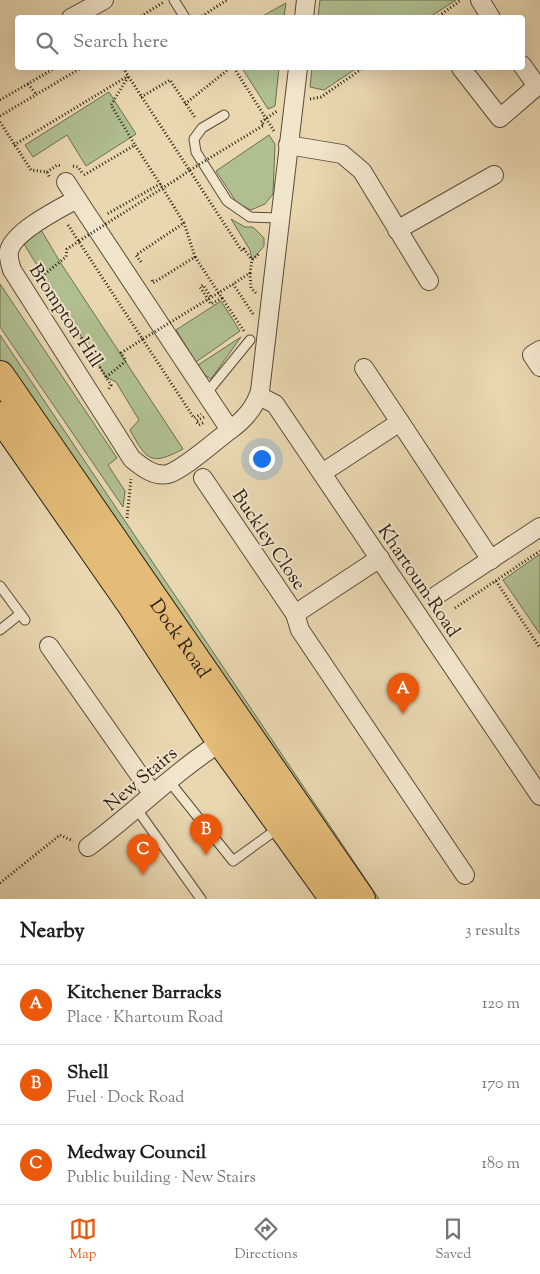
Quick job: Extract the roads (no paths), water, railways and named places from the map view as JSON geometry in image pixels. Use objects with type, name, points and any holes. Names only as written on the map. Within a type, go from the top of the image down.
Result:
[{"type":"main road","name":"Dock Road","points":[[0,375],[244,728],[334,899]]},
{"type":"main road","name":"Dock Road","points":[[0,416],[133,607],[221,742],[361,899]]},
{"type":"main road","points":[[221,742],[244,728]]},
{"type":"street","points":[[76,15],[104,0]]},
{"type":"street","points":[[304,15],[306,0]]},
{"type":"street","points":[[462,70],[500,118],[537,86],[525,69]]},
{"type":"street","name":"Brompton Hill","points":[[77,198],[22,233],[14,241],[9,250],[12,270],[132,459],[144,468],[157,474],[168,474],[230,430],[249,413],[259,396],[268,339],[298,70]]},
{"type":"street","points":[[288,145],[342,154],[362,171],[429,281]]},
{"type":"street","points":[[397,230],[494,175]]},
{"type":"street","points":[[59,181],[77,198],[205,395],[230,430]]},
{"type":"street","points":[[540,350],[532,355],[540,367]]},
{"type":"street","points":[[364,368],[491,560]]},
{"type":"street","name":"Khartoum Road","points":[[259,396],[274,402],[540,796]]},
{"type":"street","points":[[322,473],[400,422]]},
{"type":"street","name":"Buckley Close","points":[[203,478],[295,614],[380,558]]},
{"type":"street","points":[[437,595],[540,527]]},
{"type":"street","points":[[295,614],[300,630],[465,875]]},
{"type":"street","points":[[49,646],[152,793]]},
{"type":"street","name":"New Stairs","points":[[88,847],[116,827],[152,793],[221,742]]},
{"type":"lane","points":[[174,0],[183,15]]},
{"type":"lane","points":[[224,115],[202,128],[194,139],[196,152],[227,201],[250,217],[280,218]]},
{"type":"lane","points":[[205,395],[250,340]]},
{"type":"lane","points":[[0,586],[23,617],[0,630]]},
{"type":"lane","points":[[169,782],[233,861],[291,819]]},
{"type":"lane","points":[[136,808],[202,899]]},
{"type":"place","name":"Kitchener Barracks","points":[[403,714]]},
{"type":"place","name":"Shell","points":[[206,855]]},
{"type":"place","name":"Medway Council","points":[[143,875]]}]
